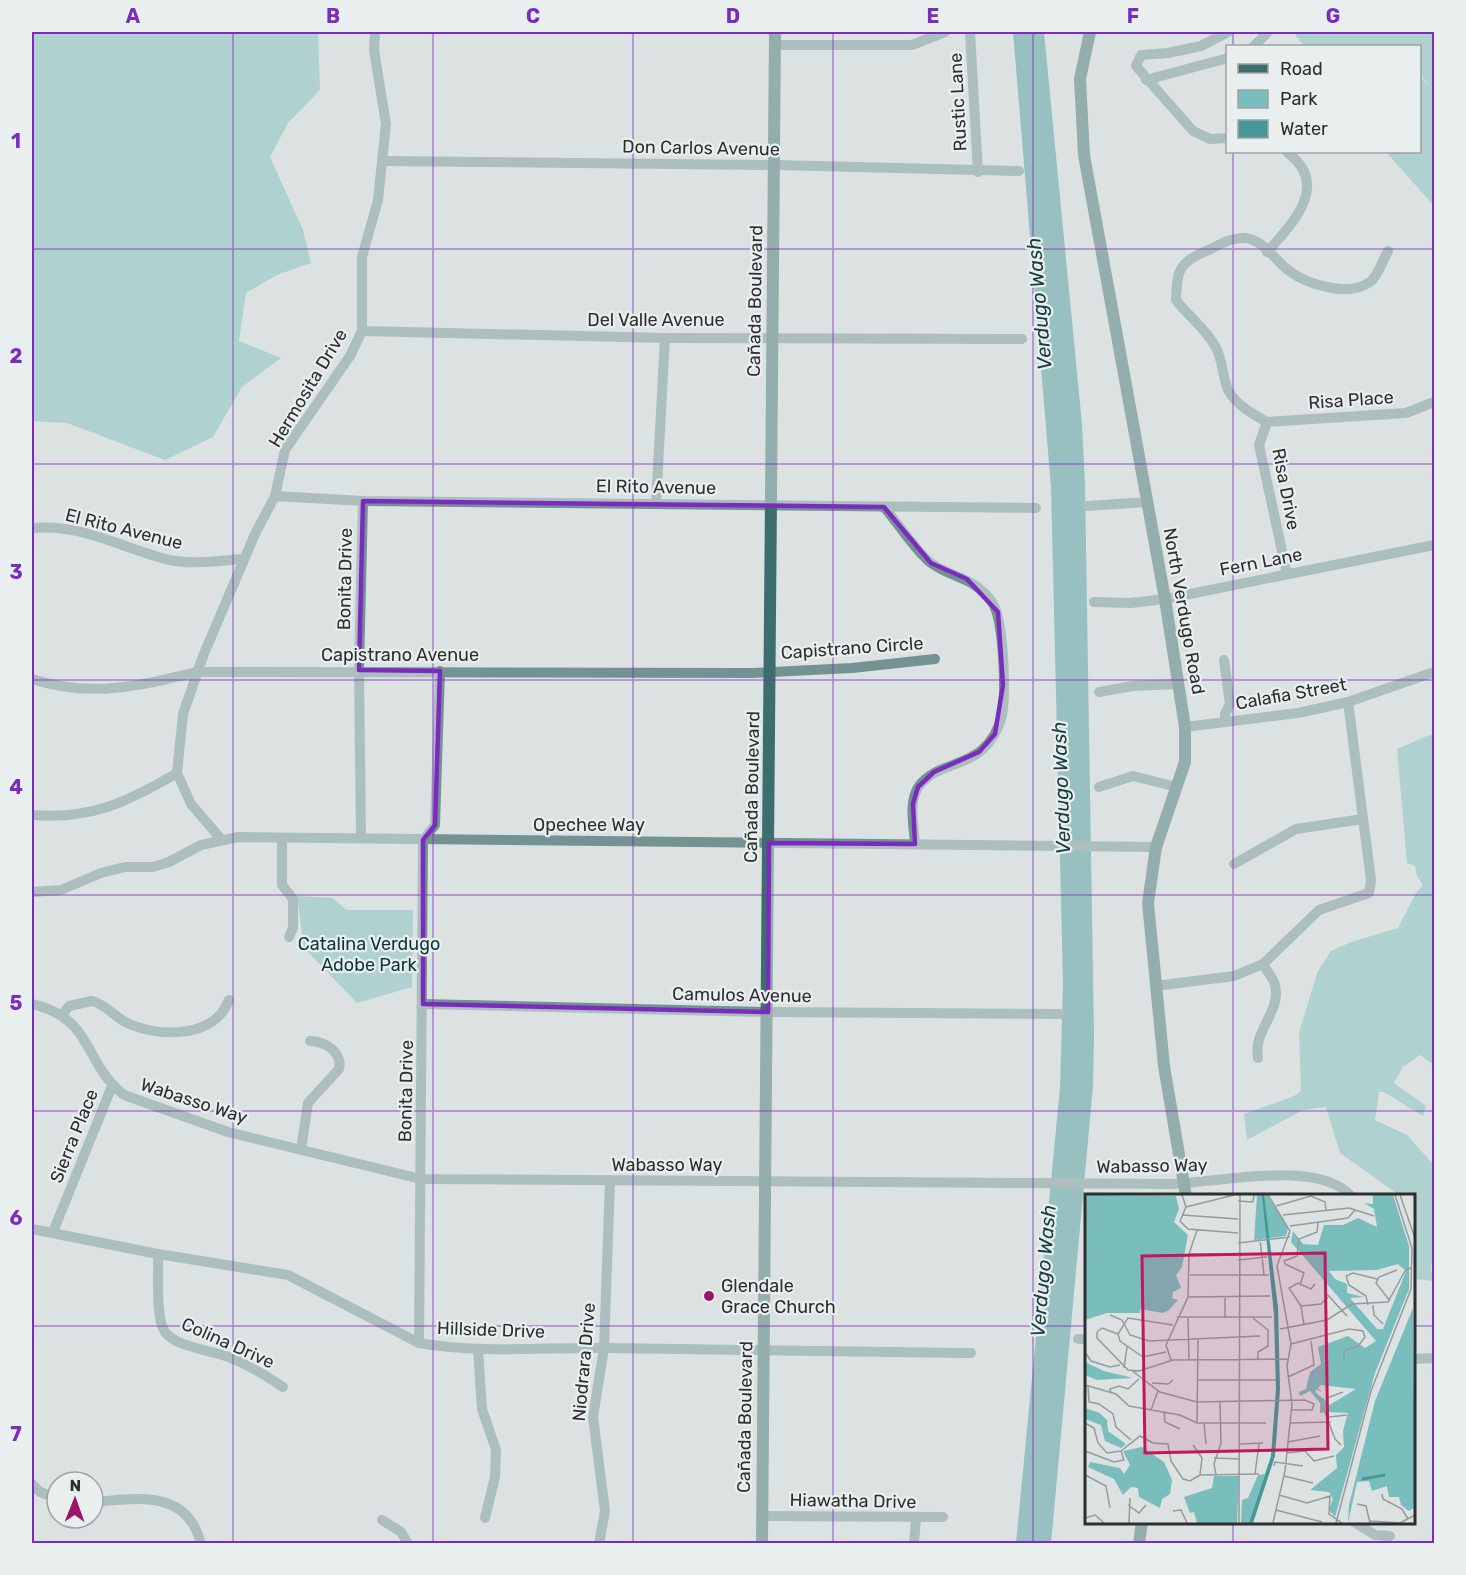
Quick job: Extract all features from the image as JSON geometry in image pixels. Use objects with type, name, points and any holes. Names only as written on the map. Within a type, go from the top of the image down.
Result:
[{"type":"main road","name":"Cañada Boulevard","points":[[762,1544],[772,336],[776,165],[775,32]]},
{"type":"main road","name":"North Verdugo Road","points":[[1090,32],[1080,79],[1084,155],[1165,599],[1185,727],[1185,762],[1156,847],[1148,903],[1164,1066],[1186,1190]]},
{"type":"main road","points":[[1139,1544],[1142,1524]]},
{"type":"street","name":"Hermosita Drive","points":[[177,773],[183,714],[197,672],[244,559],[275,496],[285,450],[350,356],[362,331],[362,257],[378,200],[386,124],[374,50],[375,32]]},
{"type":"street","points":[[774,45],[912,45],[945,32]]},
{"type":"street","name":"Rustic Lane","points":[[970,32],[978,171]]},
{"type":"street","points":[[1226,138],[1210,139],[1193,131],[1136,66],[1141,55],[1168,53],[1201,46],[1228,32]]},
{"type":"street","points":[[1255,45],[1268,32]]},
{"type":"street","points":[[1146,80],[1226,58]]},
{"type":"street","points":[[1267,252],[1289,228],[1302,210],[1306,198],[1307,181],[1294,157],[1288,153]]},
{"type":"street","name":"Don Carlos Avenue","points":[[382,161],[776,165],[1020,171]]},
{"type":"street","points":[[1268,422],[1239,403],[1228,389],[1217,348],[1205,330],[1190,318],[1176,300],[1177,275],[1186,259],[1233,239],[1246,238],[1259,243],[1290,272],[1334,289],[1356,290],[1372,281],[1388,251]]},
{"type":"street","name":"Del Valle Avenue","points":[[362,331],[665,338],[772,336],[1022,339]]},
{"type":"street","points":[[656,503],[665,338]]},
{"type":"street","name":"Risa Place","points":[[1268,422],[1406,413],[1434,402]]},
{"type":"street","name":"Risa Drive","points":[[1268,422],[1259,446],[1287,574]]},
{"type":"street","name":"El Rito Avenue","points":[[275,496],[363,501],[1036,508]]},
{"type":"street","name":"Bonita Drive","points":[[361,838],[359,670],[363,501]]},
{"type":"street","points":[[1088,506],[1147,502]]},
{"type":"street","points":[[884,507],[931,563],[967,579],[983,592],[998,612],[1003,685],[1002,714],[995,735],[979,752],[934,772],[918,787],[913,804],[915,844]]},
{"type":"street","name":"El Rito Avenue","points":[[32,528],[65,528],[114,540],[171,560],[190,562],[244,559]]},
{"type":"street","name":"Fern Lane","points":[[1094,602],[1131,603],[1165,599],[1434,545]]},
{"type":"street","name":"Capistrano Circle","points":[[771,670],[852,668],[935,659]]},
{"type":"street","points":[[1224,660],[1230,704],[1236,712],[1238,721]]},
{"type":"street","name":"Capistrano Avenue","points":[[32,679],[72,688],[124,689],[197,672],[359,670],[752,673],[771,670]]},
{"type":"street","points":[[423,840],[435,825],[440,671]]},
{"type":"street","name":"Calafia Street","points":[[1185,727],[1298,713],[1348,702],[1434,672]]},
{"type":"street","points":[[1099,692],[1133,686],[1178,684]]},
{"type":"street","points":[[1155,986],[1234,976],[1263,964],[1319,910],[1369,893],[1371,880],[1348,702]]},
{"type":"street","points":[[1225,722],[1225,714],[1230,704]]},
{"type":"street","points":[[32,815],[85,813],[111,808],[135,798],[177,773],[191,804],[221,839]]},
{"type":"street","points":[[1099,787],[1133,776],[1177,787]]},
{"type":"street","points":[[1234,864],[1296,829],[1363,819]]},
{"type":"street","points":[[282,838],[282,885],[293,899],[293,928],[289,937]]},
{"type":"street","name":"Opechee Way","points":[[32,892],[61,890],[101,873],[125,867],[153,867],[221,839],[361,838],[1156,847]]},
{"type":"street","name":"Bonita Drive","points":[[419,1343],[423,840]]},
{"type":"street","points":[[1258,1058],[1255,1046],[1275,1002],[1275,986],[1263,964]]},
{"type":"street","points":[[62,1014],[69,1006],[92,1000],[137,1027],[161,1031],[196,1030],[219,1017],[229,1000]]},
{"type":"street","name":"Wabasso Way","points":[[32,1004],[62,1014],[82,1035],[112,1086],[124,1095],[228,1132],[421,1179],[1087,1184],[1186,1190],[1262,1176],[1307,1177],[1333,1183],[1344,1188],[1349,1194]]},
{"type":"street","name":"Camulos Avenue","points":[[423,1004],[768,1012],[1060,1014]]},
{"type":"street","points":[[301,1149],[308,1103],[339,1069],[341,1062],[336,1053],[321,1041],[310,1041]]},
{"type":"street","name":"Sierra Place","points":[[53,1232],[112,1086]]},
{"type":"street","name":"Niodrara Drive","points":[[599,1544],[605,1510],[593,1417],[604,1348],[610,1181]]},
{"type":"street","name":"Hillside Drive","points":[[32,1229],[158,1254],[288,1275],[419,1343],[478,1350],[604,1348],[971,1353]]},
{"type":"street","name":"Colina Drive","points":[[158,1254],[160,1319],[166,1333],[180,1341],[227,1356],[263,1373],[283,1387]]},
{"type":"street","points":[[478,1350],[482,1409],[496,1450],[495,1477],[485,1518]]},
{"type":"street","points":[[1415,1359],[1434,1358]]},
{"type":"street","points":[[32,1484],[45,1494]]},
{"type":"street","points":[[105,1501],[146,1498],[164,1501],[183,1511],[197,1528],[201,1544]]},
{"type":"street","name":"Hiawatha Drive","points":[[762,1516],[943,1517]]},
{"type":"street","points":[[914,1544],[916,1518]]},
{"type":"street","points":[[382,1520],[401,1532],[408,1544]]},
{"type":"street","points":[[1358,1524],[1375,1534],[1390,1536]]},
{"type":"highlighted area","points":[[363,501],[884,507],[931,563],[967,579],[998,612],[1003,685],[995,734],[979,752],[934,772],[918,787],[913,804],[915,844],[769,843],[768,1012],[423,1004],[423,840],[435,825],[440,671],[359,670]]},
{"type":"green space","points":[[32,32],[318,32],[320,90],[288,123],[270,157],[303,230],[311,263],[277,275],[246,293],[239,341],[281,358],[242,387],[213,437],[165,460],[67,423],[32,421]]},
{"type":"green space","points":[[1293,32],[1434,32],[1434,206],[1387,153],[1421,153],[1421,77],[1432,89],[1421,75],[1421,45],[1303,45]]},
{"type":"green space","points":[[1434,733],[1434,1065],[1420,1055],[1403,1067],[1394,1083],[1426,1106],[1423,1116],[1384,1092],[1379,1092],[1375,1120],[1407,1135],[1434,1165],[1434,1244],[1431,1270],[1434,1281],[1415,1279],[1415,1194],[1398,1194],[1340,1153],[1326,1107],[1303,1110],[1247,1140],[1244,1114],[1294,1096],[1301,1091],[1299,1032],[1318,971],[1331,951],[1351,942],[1398,928],[1416,893],[1423,885],[1417,876],[1415,866],[1407,863],[1397,749]]},
{"type":"green space","name":"Catalina Verdugo Adobe Park","points":[[297,896],[333,898],[346,910],[413,910],[412,987],[357,1003],[304,948]]},
{"type":"water","name":"Verdugo Wash","points":[[1013,32],[1044,32],[1082,424],[1085,485],[1093,1086],[1051,1544],[1016,1543],[1060,1088],[1063,984],[1051,487]]},
{"type":"place","name":"Glendale Grace Church","points":[[709,1296]]}]
